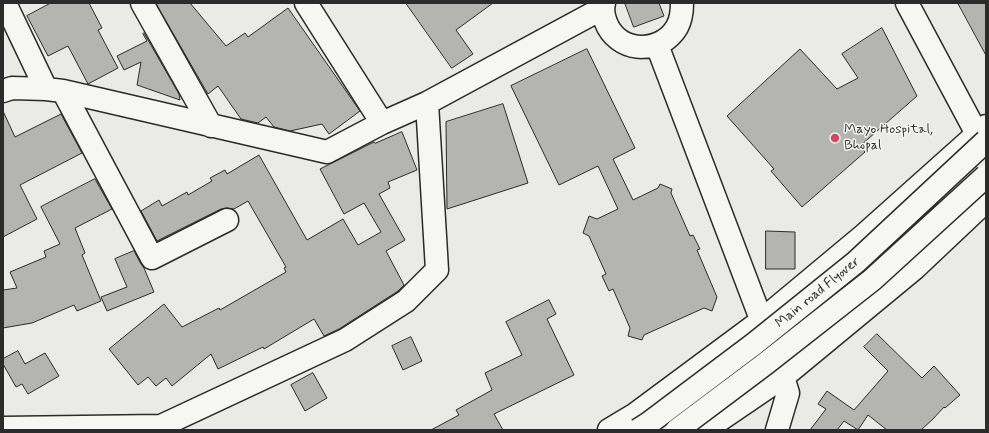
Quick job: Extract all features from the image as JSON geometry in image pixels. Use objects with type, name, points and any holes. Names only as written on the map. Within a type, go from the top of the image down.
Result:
[{"type":"street","points":[[5,3],[152,258],[227,220]]},
{"type":"street","points":[[142,3],[211,126]]},
{"type":"street","points":[[306,3],[382,123]]},
{"type":"street","points":[[3,92],[12,88],[54,90],[327,152],[382,123],[427,103],[603,6],[605,20],[611,32],[620,41],[632,46],[644,47],[657,45],[669,38],[677,27],[682,14],[682,3]]},
{"type":"street","points":[[609,430],[634,415],[762,320],[983,134],[907,3]]},
{"type":"street","points":[[657,45],[762,320],[788,393],[777,430]]},
{"type":"street","points":[[3,428],[161,426],[345,340],[406,301],[437,270],[427,103]]},
{"type":"street","name":"Main road Flyover","points":[[638,430],[754,344],[856,262],[983,134]]},
{"type":"street","name":"Main road Flyover","points":[[677,430],[765,364],[872,280],[986,176]]},
{"type":"street","points":[[705,430],[783,377],[915,268],[986,201]]},
{"type":"building","points":[[51,3],[89,3],[102,28],[98,30],[118,68],[88,84],[68,46],[48,56],[27,16]]},
{"type":"building","points":[[156,3],[190,3],[226,46],[245,33],[248,37],[288,8],[360,111],[329,134],[322,124],[290,131],[274,127],[266,117],[258,123],[241,119],[218,86],[208,94]]},
{"type":"building","points":[[406,3],[493,3],[456,30],[473,54],[452,68]]},
{"type":"building","points":[[625,3],[659,3],[664,16],[634,27]]},
{"type":"building","points":[[958,3],[986,3],[986,55]]},
{"type":"building","points":[[882,28],[917,96],[860,146],[865,152],[802,207],[771,171],[774,169],[727,116],[800,49],[837,89],[858,78],[842,54]]},
{"type":"building","points":[[144,33],[179,94],[180,100],[137,85],[141,62],[124,70],[117,56],[147,41],[143,34]]},
{"type":"building","points":[[587,49],[635,148],[613,159],[633,200],[658,188],[660,184],[672,189],[671,193],[690,236],[693,235],[700,249],[697,250],[717,297],[712,311],[704,308],[644,335],[642,340],[628,336],[630,328],[613,289],[609,291],[602,276],[606,274],[589,236],[583,233],[589,216],[597,219],[618,209],[598,166],[559,185],[511,86]]},
{"type":"building","points":[[503,104],[528,183],[447,209],[446,122]]},
{"type":"building","points":[[3,111],[15,137],[61,114],[82,153],[20,185],[37,219],[3,237]]},
{"type":"building","points":[[402,132],[417,170],[388,182],[390,188],[379,194],[405,240],[386,251],[404,285],[398,291],[339,329],[324,336],[314,319],[264,349],[263,347],[218,369],[211,354],[172,386],[166,378],[156,386],[148,377],[138,385],[109,349],[164,304],[182,327],[219,308],[220,310],[286,272],[284,268],[286,267],[248,201],[234,209],[221,209],[157,241],[141,211],[159,200],[162,206],[187,192],[188,195],[212,181],[210,178],[225,170],[227,174],[259,155],[307,240],[343,219],[358,245],[381,232],[364,203],[344,214],[320,169],[374,142],[375,143]]},
{"type":"building","points":[[95,179],[112,209],[75,228],[85,253],[82,255],[101,301],[77,311],[74,305],[32,323],[3,328],[3,290],[17,288],[10,272],[46,257],[44,251],[60,244],[41,207]]},
{"type":"building","points":[[766,231],[795,232],[795,269],[766,269]]},
{"type":"building","points":[[134,251],[144,268],[154,292],[107,311],[101,297],[127,287],[115,259]]},
{"type":"building","points":[[549,300],[556,314],[547,319],[574,375],[494,414],[503,430],[431,430],[459,415],[456,410],[492,390],[485,373],[522,355],[506,322]]},
{"type":"building","points":[[877,334],[922,378],[934,366],[960,395],[945,408],[944,407],[921,430],[887,430],[868,415],[858,430],[844,421],[837,430],[810,430],[826,409],[818,404],[827,391],[854,410],[888,371],[864,347]]},
{"type":"building","points":[[411,337],[422,361],[403,370],[392,346]]},
{"type":"building","points":[[18,351],[25,364],[45,353],[59,376],[28,394],[22,384],[16,387],[3,364],[3,359]]},
{"type":"building","points":[[313,373],[327,398],[305,411],[291,385]]},
{"type":"place","name":"Mayo Hospital, Bhopal","points":[[835,138]]}]
